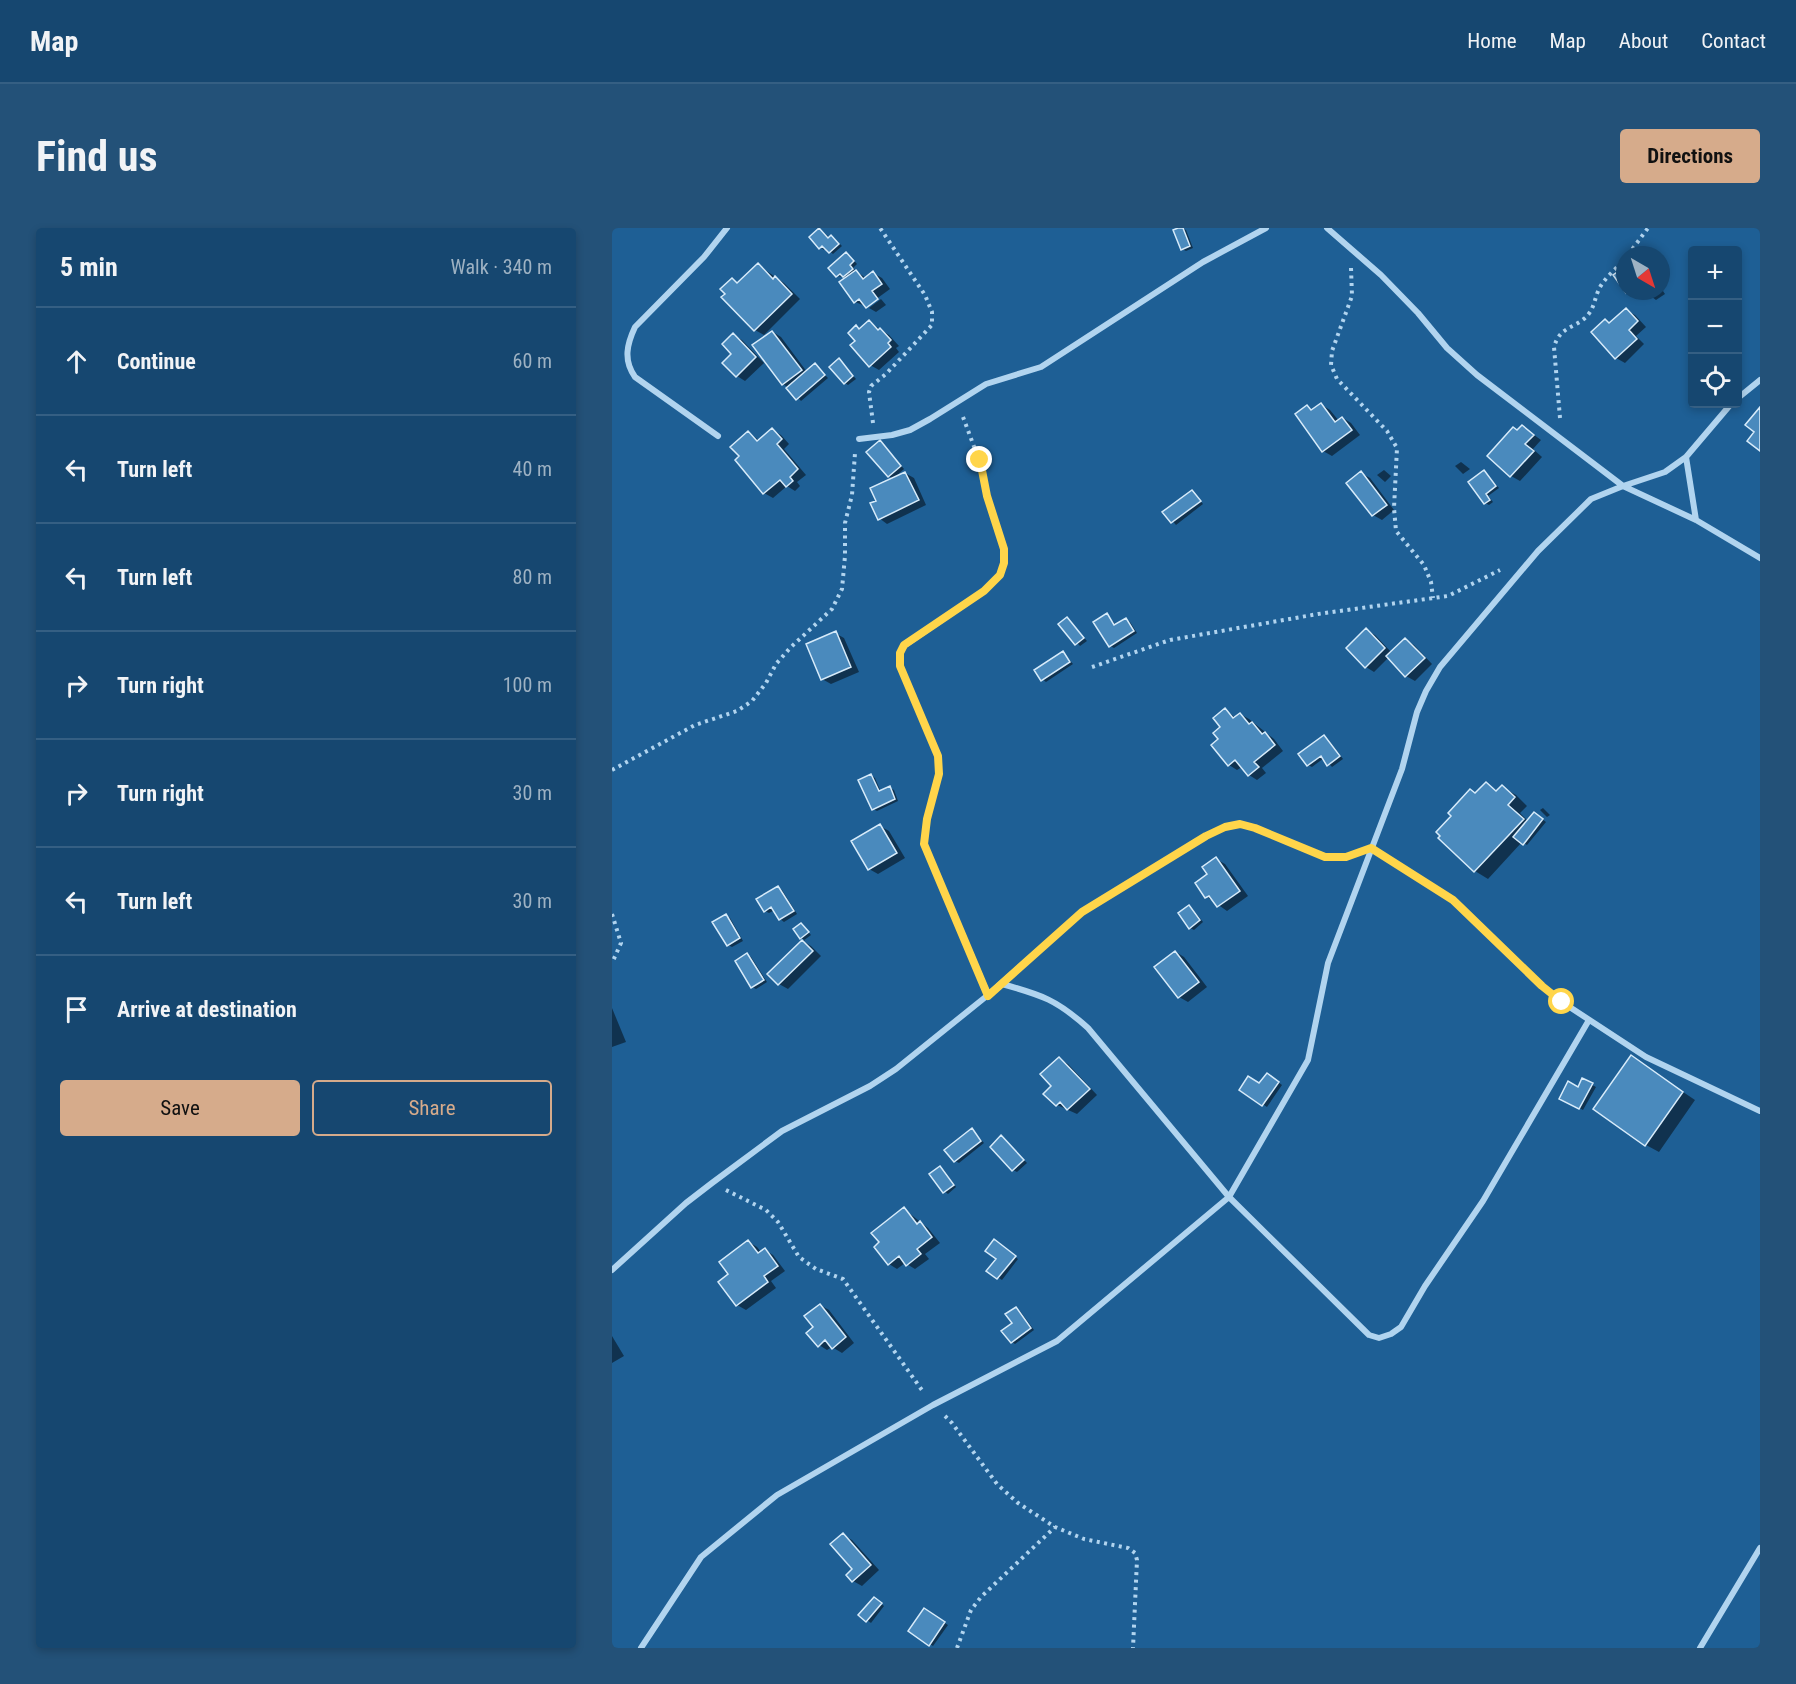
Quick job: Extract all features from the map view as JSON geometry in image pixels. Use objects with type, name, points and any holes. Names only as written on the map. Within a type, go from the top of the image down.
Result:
[{"type":"street","points":[[718,436],[635,377],[626,359],[635,327],[704,257],[727,228]]},
{"type":"street","points":[[859,439],[909,430],[986,384],[1041,367],[1203,262],[1266,228]]},
{"type":"street","points":[[1327,228],[1347,244],[1418,313],[1447,348],[1477,375],[1623,486],[1696,520],[1760,558]]},
{"type":"street","points":[[1742,394],[1760,380]]},
{"type":"street","points":[[641,1648],[701,1557],[777,1495],[933,1405],[1057,1341],[1229,1197],[1308,1060],[1328,963],[1402,770],[1417,712],[1440,667],[1546,543],[1591,499],[1665,472],[1686,457],[1728,408]]},
{"type":"street","points":[[1686,457],[1696,520]]},
{"type":"street","points":[[984,591],[904,645],[900,653],[900,666],[938,756],[939,774],[927,819],[924,844],[988,996]]},
{"type":"street","points":[[612,1270],[686,1203],[782,1131],[870,1086],[896,1069],[988,996],[1082,912],[1206,836],[1225,827],[1240,824],[1325,857],[1346,857],[1371,848]]},
{"type":"street","points":[[1371,848],[1453,900],[1542,986],[1562,1002],[1646,1057],[1760,1112]]},
{"type":"street","points":[[1002,984],[1042,995],[1066,1008],[1088,1028],[1229,1197],[1369,1335],[1379,1338],[1401,1327],[1425,1286],[1483,1201],[1589,1020]]},
{"type":"street","points":[[1700,1648],[1760,1548]]},
{"type":"path","points":[[612,770],[695,724],[736,711],[752,701],[776,664],[832,609],[842,589],[845,523],[852,495],[855,445],[874,422],[869,392],[871,386],[886,374],[932,325],[932,312],[925,295],[880,228]]},
{"type":"path","points":[[1635,246],[1648,228]]},
{"type":"path","points":[[1347,244],[1353,281],[1352,296],[1332,351],[1331,365],[1337,379],[1387,430],[1397,448],[1394,508],[1396,531],[1424,565],[1431,582],[1433,598]]},
{"type":"path","points":[[1562,438],[1555,354],[1557,337],[1564,330],[1584,319],[1591,311],[1603,282],[1616,268]]},
{"type":"path","points":[[957,402],[980,460],[987,496],[1004,549],[1004,563],[1000,575],[984,591]]},
{"type":"path","points":[[1092,667],[1170,640],[1318,614],[1448,596],[1508,566]]},
{"type":"path","points":[[612,914],[621,943],[612,963]]},
{"type":"path","points":[[957,1648],[971,1610],[981,1597],[1055,1527]]},
{"type":"building","points":[[819,228],[828,238],[831,235],[839,244],[829,253],[822,246],[819,249],[809,237]]},
{"type":"building","points":[[1183,228],[1190,246],[1181,250],[1173,230]]},
{"type":"building","points":[[846,252],[854,261],[850,265],[853,269],[843,277],[840,274],[836,277],[828,268]]},
{"type":"building","points":[[758,263],[773,279],[775,276],[792,294],[754,331],[721,297],[725,294],[720,289],[732,278],[737,283]]},
{"type":"building","points":[[856,270],[863,279],[873,271],[882,284],[872,291],[878,299],[866,308],[859,299],[854,303],[839,282]]},
{"type":"building","points":[[1626,308],[1638,321],[1629,330],[1637,339],[1615,359],[1591,332],[1605,319],[1609,323]]},
{"type":"building","points":[[869,320],[891,340],[888,343],[891,347],[869,367],[850,345],[855,341],[848,333],[856,325],[859,329]]},
{"type":"building","points":[[772,331],[802,370],[782,385],[752,345]]},
{"type":"building","points":[[733,333],[756,357],[736,377],[722,363],[731,354],[722,344]]},
{"type":"building","points":[[839,358],[853,376],[844,384],[829,367]]},
{"type":"building","points":[[815,363],[825,375],[796,400],[786,388]]},
{"type":"building","points":[[1321,403],[1335,422],[1342,417],[1352,430],[1322,452],[1295,414],[1307,405],[1311,410]]},
{"type":"building","points":[[1760,407],[1760,451],[1747,441],[1754,432],[1745,425]]},
{"type":"building","points":[[1522,425],[1534,435],[1525,444],[1534,451],[1510,477],[1487,456],[1513,427],[1517,430]]},
{"type":"building","points":[[772,428],[782,439],[777,444],[798,469],[790,477],[793,481],[786,487],[780,480],[763,494],[735,460],[739,456],[730,447],[748,431],[757,441]]},
{"type":"building","points":[[880,440],[901,466],[888,477],[866,452]]},
{"type":"building","points":[[1484,470],[1496,486],[1486,494],[1490,500],[1484,504],[1468,482]]},
{"type":"building","points":[[1361,471],[1387,505],[1372,516],[1346,483]]},
{"type":"building","points":[[905,472],[919,500],[878,520],[870,503],[876,501],[870,488]]},
{"type":"building","points":[[1192,490],[1201,501],[1171,523],[1162,512]]},
{"type":"building","points":[[1107,613],[1114,625],[1126,618],[1134,631],[1109,647],[1093,622]]},
{"type":"building","points":[[1067,617],[1084,638],[1075,645],[1058,624]]},
{"type":"building","points":[[1366,628],[1385,648],[1365,668],[1346,648]]},
{"type":"building","points":[[836,631],[851,667],[821,680],[806,644]]},
{"type":"building","points":[[1405,638],[1425,658],[1405,677],[1386,656]]},
{"type":"building","points":[[1063,651],[1070,662],[1041,681],[1034,670]]},
{"type":"building","points":[[1225,708],[1233,718],[1240,713],[1262,734],[1265,732],[1275,745],[1254,762],[1259,767],[1248,776],[1235,760],[1228,766],[1211,745],[1218,739],[1213,733],[1220,727],[1213,718]]},
{"type":"building","points":[[1324,735],[1340,756],[1327,766],[1321,756],[1307,766],[1298,754]]},
{"type":"building","points":[[871,774],[879,791],[890,786],[895,799],[872,810],[858,780]]},
{"type":"building","points":[[1486,782],[1496,791],[1502,785],[1515,797],[1508,805],[1524,819],[1474,872],[1438,838],[1440,836],[1436,832],[1451,816],[1448,813],[1470,789],[1475,793]]},
{"type":"building","points":[[1534,812],[1543,819],[1523,845],[1513,837]]},
{"type":"building","points":[[880,824],[897,853],[868,870],[851,841]]},
{"type":"building","points":[[1216,857],[1240,891],[1217,907],[1209,896],[1205,898],[1195,883],[1207,874],[1202,867]]},
{"type":"building","points":[[778,886],[794,911],[779,920],[771,907],[764,912],[756,899]]},
{"type":"building","points":[[1189,905],[1200,920],[1189,929],[1178,913]]},
{"type":"building","points":[[726,914],[740,938],[727,946],[712,922]]},
{"type":"building","points":[[801,923],[809,932],[800,939],[793,929]]},
{"type":"building","points":[[802,940],[813,951],[778,985],[767,974]]},
{"type":"building","points":[[1175,951],[1199,982],[1178,998],[1154,967]]},
{"type":"building","points":[[747,953],[764,980],[751,988],[735,961]]},
{"type":"building","points":[[1631,1055],[1683,1092],[1645,1146],[1593,1109]]},
{"type":"building","points":[[1059,1057],[1090,1089],[1067,1110],[1060,1102],[1056,1106],[1043,1094],[1051,1086],[1040,1074]]},
{"type":"building","points":[[1267,1073],[1279,1082],[1262,1106],[1239,1090],[1248,1076],[1259,1083]]},
{"type":"building","points":[[1582,1078],[1593,1083],[1579,1109],[1559,1099],[1568,1081],[1578,1087]]},
{"type":"building","points":[[972,1128],[981,1141],[954,1162],[944,1150]]},
{"type":"building","points":[[1001,1135],[1024,1160],[1012,1171],[990,1147]]},
{"type":"building","points":[[940,1166],[954,1185],[943,1193],[929,1174]]},
{"type":"building","points":[[904,1207],[917,1224],[920,1221],[932,1237],[917,1249],[921,1254],[906,1266],[899,1256],[888,1265],[874,1247],[879,1242],[871,1233]]},
{"type":"building","points":[[994,1239],[1016,1256],[997,1279],[986,1271],[996,1259],[985,1251]]},
{"type":"building","points":[[748,1240],[758,1253],[765,1248],[778,1266],[764,1276],[768,1282],[736,1306],[718,1282],[728,1274],[719,1262]]},
{"type":"building","points":[[820,1304],[846,1337],[832,1349],[825,1340],[818,1347],[806,1333],[813,1327],[804,1316]]},
{"type":"building","points":[[1016,1307],[1031,1328],[1011,1343],[1001,1331],[1012,1323],[1005,1314]]},
{"type":"building","points":[[843,1533],[871,1565],[852,1582],[846,1575],[852,1569],[830,1544]]},
{"type":"building","points":[[874,1597],[882,1603],[866,1622],[858,1615]]},
{"type":"building","points":[[924,1608],[945,1622],[929,1646],[908,1631]]},
{"type":"route","points":[[980,460],[987,496],[1004,549],[1004,563],[1000,575],[984,591],[904,645],[900,653],[900,666],[938,756],[939,774],[927,819],[924,844],[988,996],[1082,912],[1206,836],[1225,827],[1240,824],[1325,857],[1346,857],[1371,848],[1453,900],[1542,986],[1562,1002]]}]
